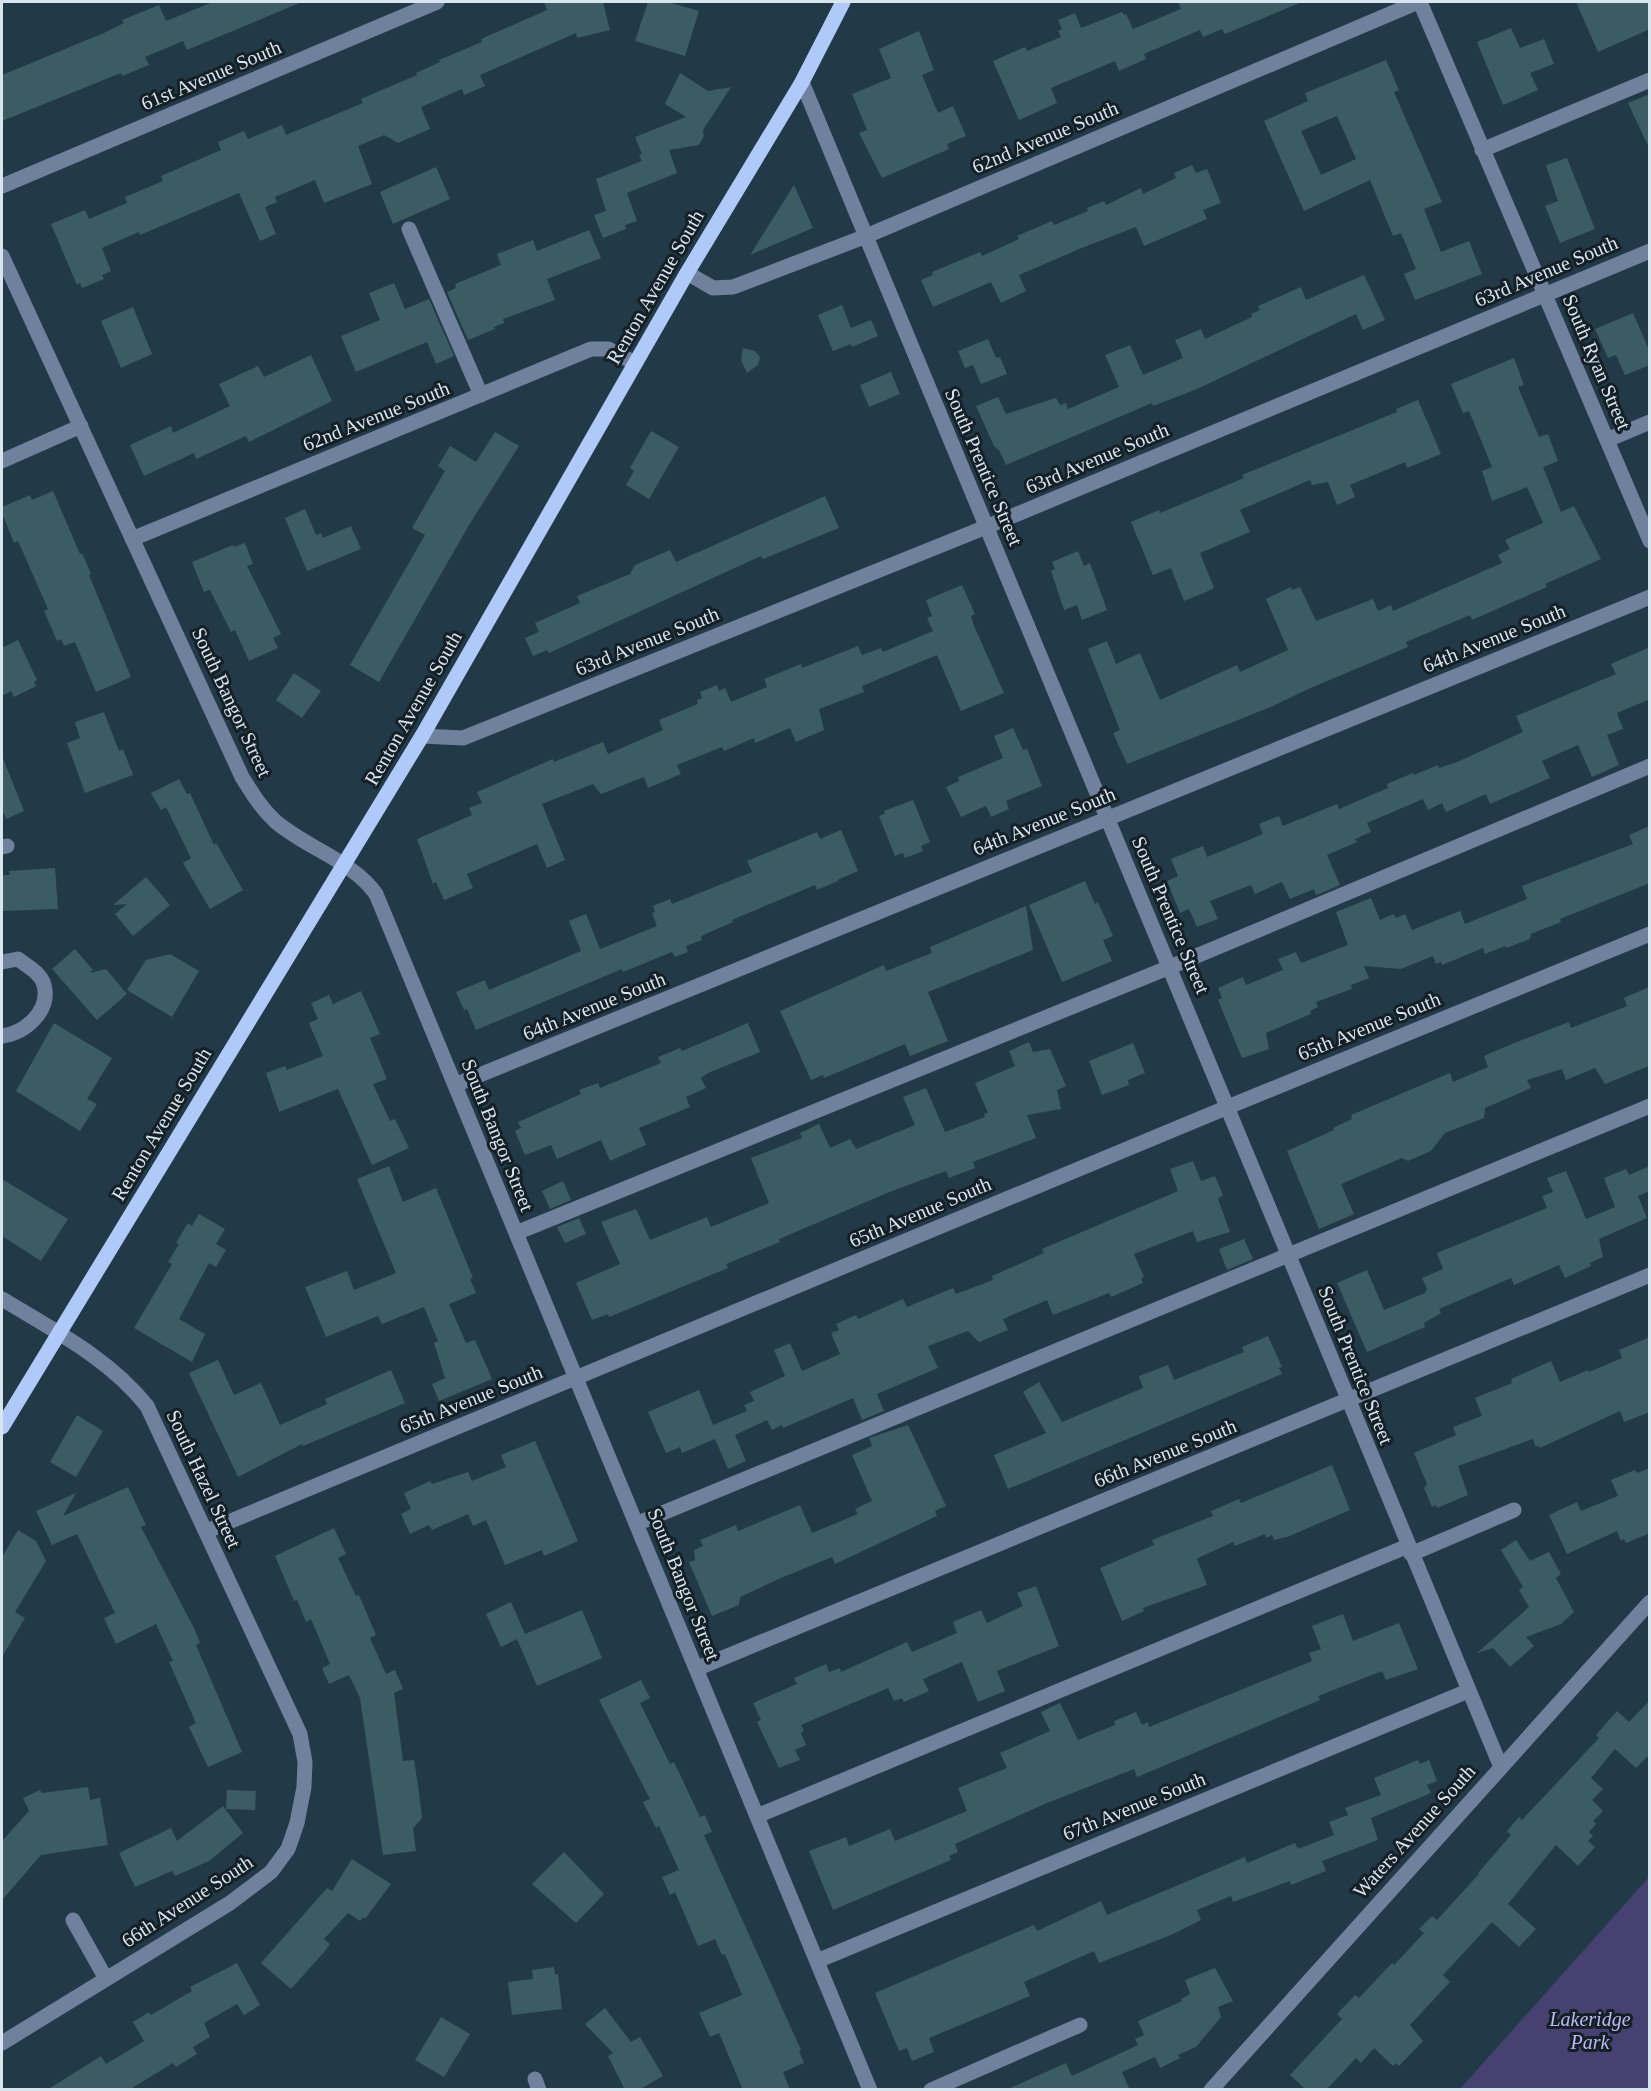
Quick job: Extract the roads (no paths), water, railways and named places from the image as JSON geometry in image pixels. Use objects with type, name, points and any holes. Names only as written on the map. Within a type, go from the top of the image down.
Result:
[{"type":"main road","name":"Renton Avenue South","points":[[2,1427],[422,736],[687,273],[802,82],[841,2]]},
{"type":"street","name":"61st Avenue South","points":[[2,186],[437,2]]},
{"type":"street","name":"South Ryan Street","points":[[1419,2],[1650,541]]},
{"type":"street","name":"62nd Avenue South","points":[[687,273],[713,288],[725,290],[864,237],[1419,2]]},
{"type":"street","points":[[1482,150],[1650,80]]},
{"type":"street","name":"South Prentice Street","points":[[802,82],[864,237],[1108,818],[1500,1765]]},
{"type":"street","points":[[409,229],[481,395]]},
{"type":"street","name":"63rd Avenue South","points":[[422,736],[463,738],[986,527],[1650,251]]},
{"type":"street","name":"South Bangor Street","points":[[2,256],[242,777],[257,801],[276,822],[370,885],[376,894],[870,2090]]},
{"type":"street","name":"62nd Avenue South","points":[[132,539],[591,349],[608,349],[636,363]]},
{"type":"street","points":[[1607,440],[1650,422]]},
{"type":"street","points":[[2,461],[81,426]]},
{"type":"street","name":"64th Avenue South","points":[[455,1085],[1650,597]]},
{"type":"street","points":[[516,1233],[1170,967],[1650,766]]},
{"type":"street","name":"65th Avenue South","points":[[207,1531],[1650,934]]},
{"type":"street","points":[[2,962],[18,959],[36,972],[44,984],[44,1004],[33,1021],[20,1031],[2,1036]]},
{"type":"street","points":[[636,1524],[1650,1106]]},
{"type":"street","name":"66th Avenue South","points":[[696,1669],[1650,1275]]},
{"type":"street","name":"South Hazel Street","points":[[2,1299],[94,1356],[131,1387],[147,1406],[300,1734]]},
{"type":"street","points":[[757,1816],[1410,1550],[1514,1510]]},
{"type":"street","name":"Waters Avenue South","points":[[1211,2090],[1500,1765],[1650,1602]]},
{"type":"street","name":"67th Avenue South","points":[[817,1961],[1468,1691]]},
{"type":"street","name":"66th Avenue South","points":[[2,2043],[105,1977],[230,1903],[271,1872],[288,1849],[297,1823],[305,1762],[300,1734]]},
{"type":"street","points":[[73,1920],[105,1977]]},
{"type":"street","points":[[931,2090],[1080,2025]]},
{"type":"park label","name":"Lakeridge Park","points":[[1590,2030]]}]
